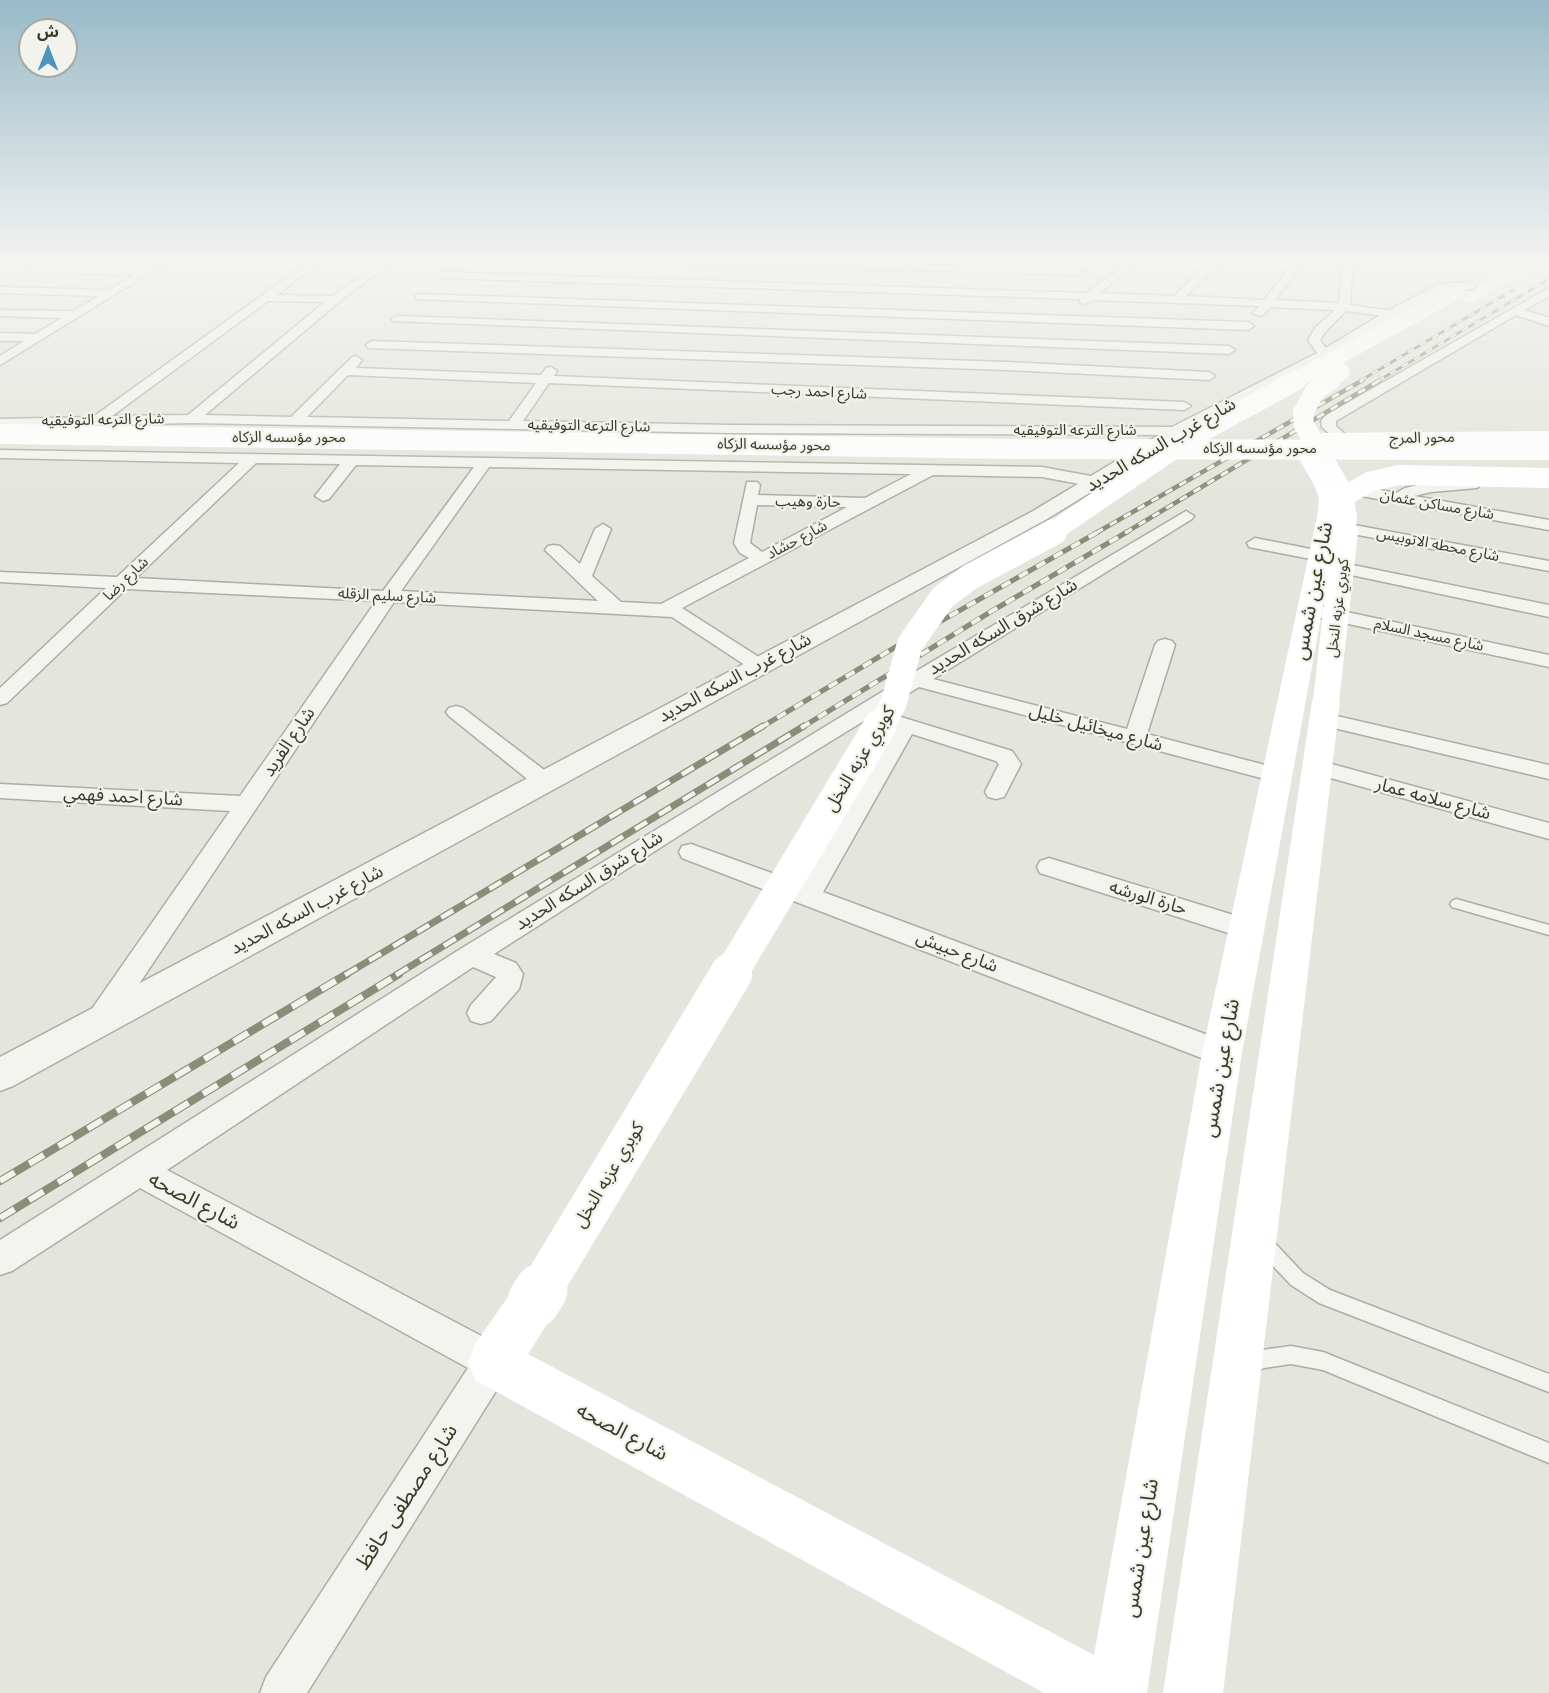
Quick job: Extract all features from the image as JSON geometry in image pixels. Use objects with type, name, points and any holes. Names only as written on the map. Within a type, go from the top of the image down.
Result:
[{"type":"main road","name":"كوبري عزبه النخل","points":[[534,1301],[893,705],[910,644],[943,597],[970,577],[1054,532],[1187,440],[1375,340]]},
{"type":"main road","name":"كوبري عزبه النخل","points":[[1325,710],[1332,527],[1342,491],[1304,425],[1303,413],[1315,391],[1391,340]]},
{"type":"main road","name":"محور مؤسسه الزكاه","points":[[0,434],[1039,449],[1549,450]]},
{"type":"main road","name":"محور المرج","points":[[1332,527],[1305,452],[1304,446],[1311,441],[1549,436]]},
{"type":"main road","name":"محور مؤسسه الزكاه","points":[[0,445],[478,449],[1066,459],[1549,459]]},
{"type":"main road","points":[[1332,527],[1350,493],[1364,484],[1399,476],[1436,474],[1549,478]]},
{"type":"main road","name":"شارع عين شمس","points":[[1194,1693],[1238,1373],[1255,1230],[1297,771],[1309,610],[1332,527]]},
{"type":"main road","name":"شارع عين شمس","points":[[1117,1693],[1222,1053],[1246,929],[1297,771],[1325,710]]},
{"type":"main road","name":"شارع مصطفى حافظ","points":[[493,1362],[534,1301]]},
{"type":"main road","name":"شارع الصحه","points":[[493,1362],[1104,1693]]},
{"type":"street","points":[[0,361],[35,340]]},
{"type":"street","points":[[98,420],[209,340]]},
{"type":"street","points":[[192,419],[287,340]]},
{"type":"street","points":[[295,421],[377,340]]},
{"type":"street","points":[[513,425],[569,340]]},
{"type":"street","points":[[740,378],[748,340]]},
{"type":"street","points":[[978,340],[1035,342],[1219,363]]},
{"type":"street","points":[[968,398],[1037,340]]},
{"type":"street","points":[[1171,431],[1190,399],[1237,340]]},
{"type":"street","points":[[1314,340],[1325,355]]},
{"type":"street","name":"شارع غرب السكه الحديد","points":[[0,1075],[1040,515],[1096,482],[1171,431],[1325,355],[1350,340]]},
{"type":"street","points":[[1343,439],[1329,427],[1328,424],[1332,418],[1466,340]]},
{"type":"street","points":[[372,345],[562,352],[740,378],[1007,366],[1219,363]]},
{"type":"street","name":"شارع احمد رجب","points":[[345,371],[545,380],[740,378],[968,398],[1190,399]]},
{"type":"street","name":"شارع الترعه التوفيقيه","points":[[0,423],[192,419],[513,425],[731,424],[1171,431]]},
{"type":"street","name":"شارع الترعه التوفيقيه","points":[[0,454],[1042,472],[1096,482]]},
{"type":"street","name":"شارع رضا","points":[[0,699],[251,459]]},
{"type":"street","points":[[323,496],[351,461]]},
{"type":"street","name":"شارع الفريد","points":[[98,1023],[388,596],[484,464]]},
{"type":"street","points":[[756,468],[742,543],[746,549],[762,559]]},
{"type":"street","name":"شارع حشاد","points":[[664,610],[930,470]]},
{"type":"street","points":[[1398,498],[1411,491],[1455,485],[1549,487]]},
{"type":"street","name":"شارع مساكن عثمان","points":[[1332,527],[1398,498],[1549,525]]},
{"type":"street","name":"حارة وهيب","points":[[749,500],[867,503]]},
{"type":"street","name":"شارع شرق السكه الحديد","points":[[0,1259],[471,956],[864,711],[1186,516]]},
{"type":"street","points":[[1255,543],[1332,527],[1549,612]]},
{"type":"street","name":"شارع محطه الاتوبيس","points":[[1332,527],[1549,566]]},
{"type":"street","points":[[583,577],[603,529]]},
{"type":"street","points":[[554,550],[616,608]]},
{"type":"street","name":"شارع سليم الزقله","points":[[0,577],[664,610],[677,612],[758,665]]},
{"type":"street","name":"شارع مسجد السلام","points":[[1309,610],[1549,661]]},
{"type":"street","points":[[1135,738],[1165,645]]},
{"type":"street","name":"شارع ميخائيل خليل","points":[[915,680],[1135,738],[1297,771]]},
{"type":"street","points":[[1325,710],[1549,772]]},
{"type":"street","points":[[864,711],[1004,756],[1010,764],[996,792]]},
{"type":"street","points":[[456,712],[544,782]]},
{"type":"street","points":[[808,896],[906,725]]},
{"type":"street","name":"شارع سلامه عمار","points":[[1297,771],[1549,831]]},
{"type":"street","name":"شارع احمد فهمي","points":[[0,790],[246,804]]},
{"type":"street","name":"شارع حبيش","points":[[691,852],[1222,1053]]},
{"type":"street","name":"حارة الورشه","points":[[1049,867],[1246,929]]},
{"type":"street","points":[[471,956],[510,974],[510,981],[481,1013]]},
{"type":"street","name":"شارع الصحه","points":[[140,1171],[493,1362]]},
{"type":"street","name":"شارع مصطفى حافظ","points":[[282,1693],[493,1362]]},
{"type":"lane","points":[[1456,904],[1549,930]]},
{"type":"lane","points":[[1255,1230],[1273,1255],[1297,1279],[1325,1297],[1549,1383]]},
{"type":"lane","points":[[1238,1373],[1262,1359],[1291,1355],[1323,1361],[1549,1453]]},
{"type":"railway","points":[[1360,381],[1429,340]]},
{"type":"railway","points":[[1378,381],[1447,340]]},
{"type":"railway","points":[[1096,533],[1363,380]]},
{"type":"railway","points":[[1125,533],[1380,380]]},
{"type":"railway","points":[[760,728],[904,642],[1098,532]]},
{"type":"railway","points":[[801,728],[992,611],[1127,532]]},
{"type":"railway","points":[[345,975],[763,726]]},
{"type":"railway","points":[[396,975],[804,726]]},
{"type":"railway","points":[[0,1181],[347,974]]},
{"type":"railway","points":[[0,1218],[399,974]]}]
